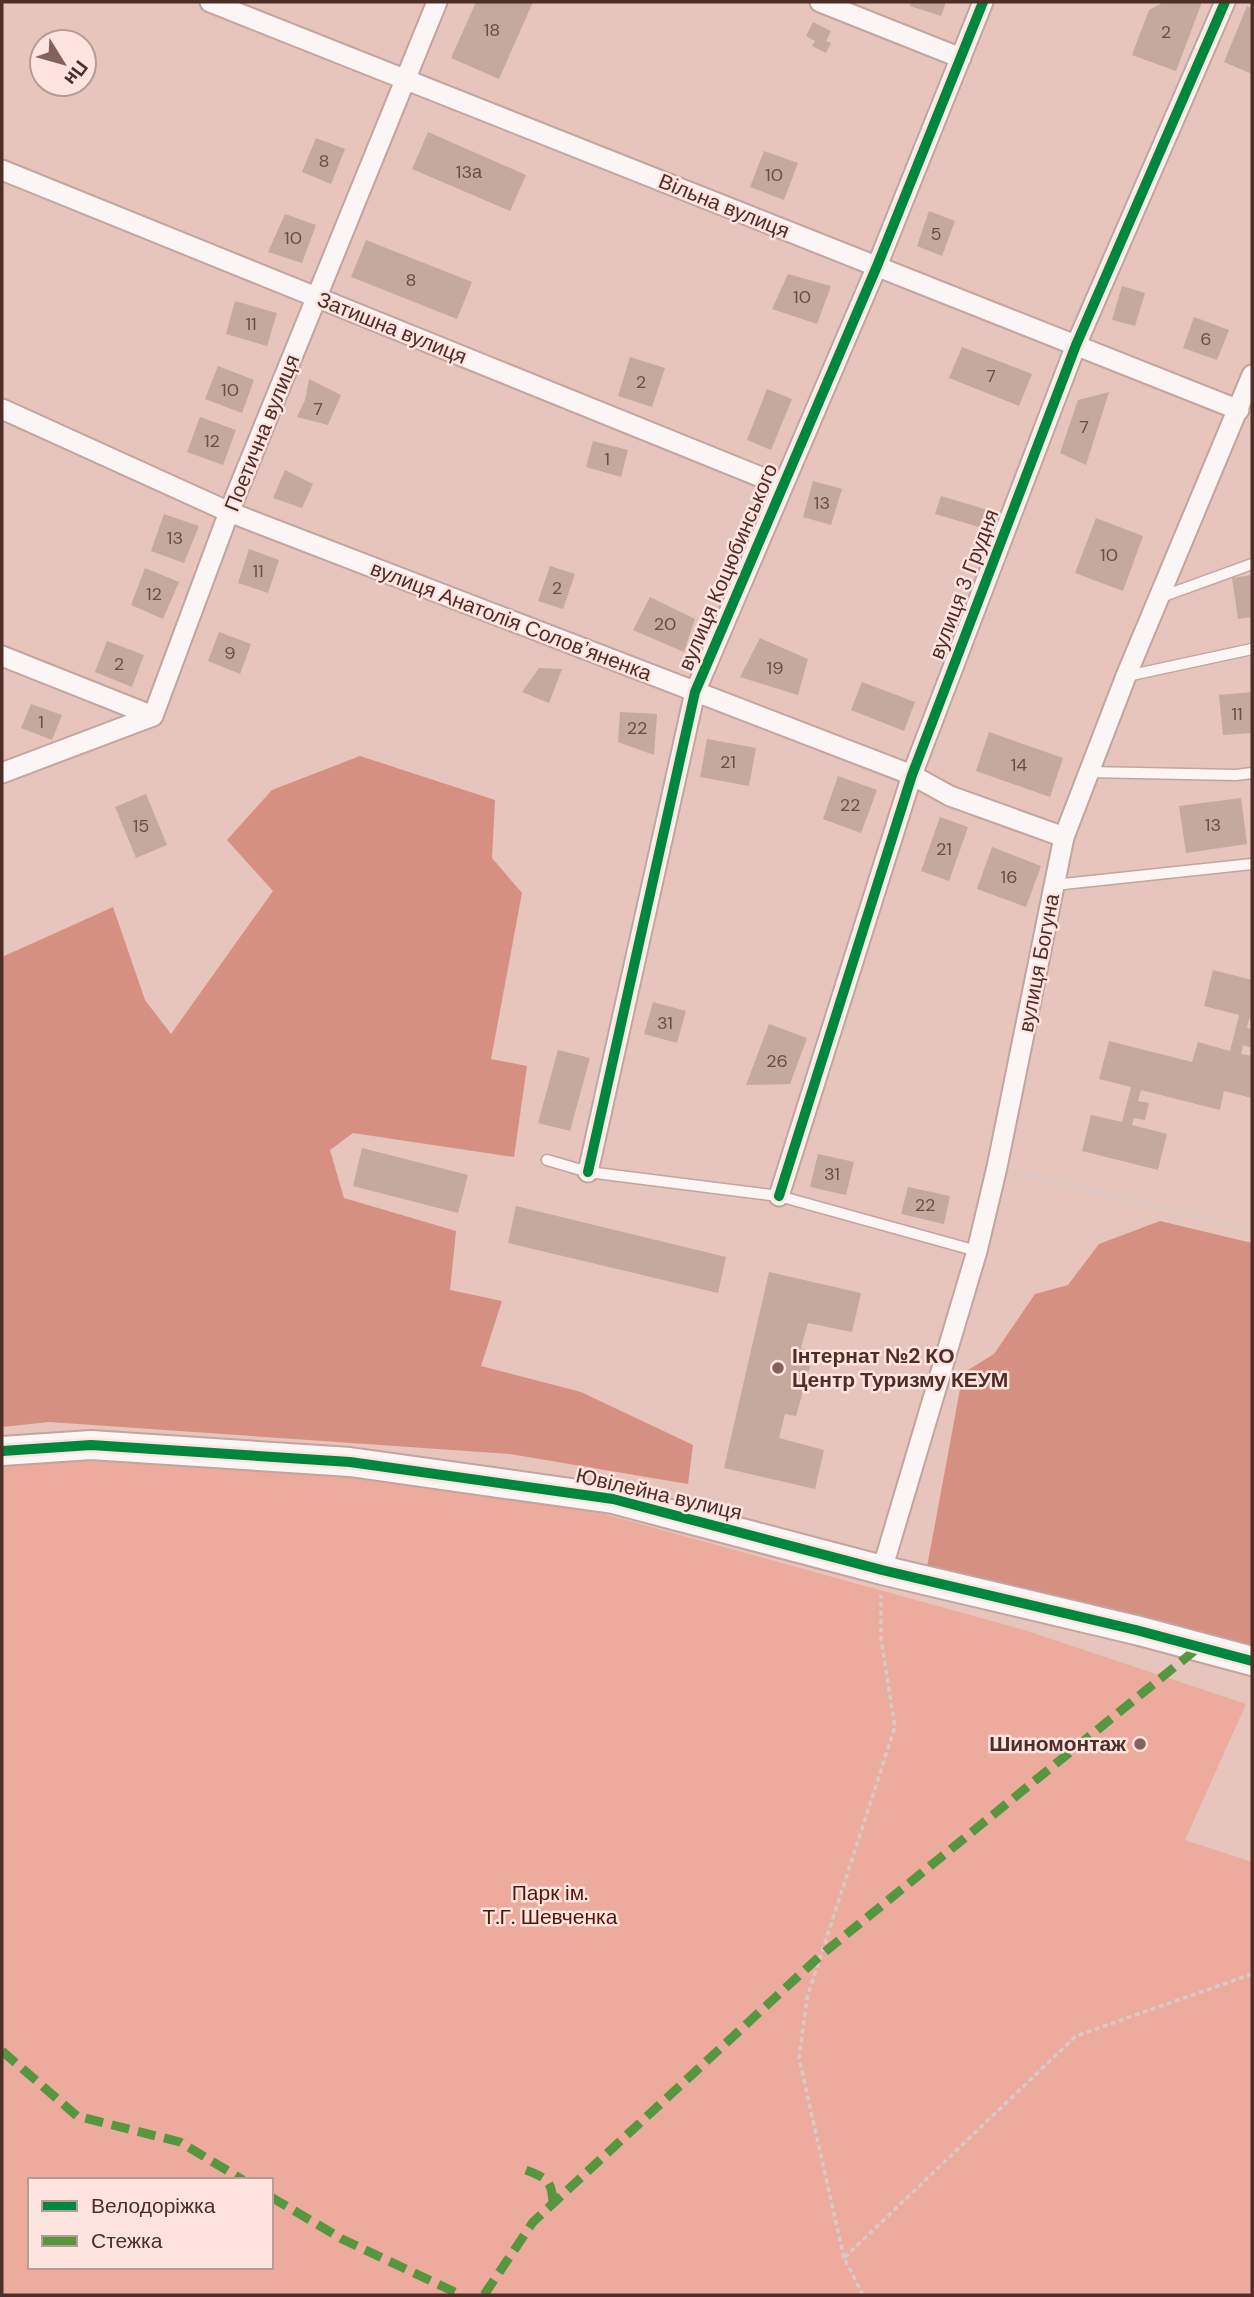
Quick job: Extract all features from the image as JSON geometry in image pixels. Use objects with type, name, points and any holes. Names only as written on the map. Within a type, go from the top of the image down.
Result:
[{"type":"street","name":"Вільна вулиця","points":[[210,2],[1239,410]]},
{"type":"street","name":"Поетична вулиця","points":[[153,716],[229,512],[437,2]]},
{"type":"street","points":[[820,2],[961,58]]},
{"type":"street","name":"вулиця Коцюбинського","points":[[588,1172],[695,692],[877,266],[983,2]]},
{"type":"street","name":"вулиця 3 Грудня","points":[[779,1196],[912,775],[1076,345],[1225,2]]},
{"type":"street","name":"Затишна вулиця","points":[[2,170],[783,486]]},
{"type":"street","name":"вулиця Богуна","points":[[882,1570],[977,1251],[997,1167],[1064,836],[1126,676],[1252,375]]},
{"type":"street","name":"вулиця Анатолія Соловʼяненка","points":[[2,410],[229,512],[912,775],[950,796],[1064,836]]},
{"type":"street","points":[[2,656],[153,716]]},
{"type":"street","points":[[2,773],[153,716]]},
{"type":"street","name":"Ювілейна вулиця","points":[[2,1451],[91,1446],[350,1462],[613,1499],[882,1570],[1136,1630],[1252,1661]]},
{"type":"lane","points":[[1160,598],[1252,564]]},
{"type":"lane","points":[[1126,676],[1252,649]]},
{"type":"lane","points":[[1088,772],[1252,773]]},
{"type":"lane","points":[[1054,885],[1252,864]]},
{"type":"lane","points":[[547,1160],[588,1172],[779,1196],[977,1251]]},
{"type":"path","points":[[997,1167],[1252,1230]]},
{"type":"path","points":[[863,2295],[844,2258],[799,2058],[807,1998],[895,1727],[881,1639],[882,1570]]},
{"type":"path","points":[[844,2258],[1076,2036],[1252,1974]]},
{"type":"green space","name":"Парк ім. Т.Г. Шевченка","points":[[75,1458],[308,1469],[604,1514],[1021,1629],[1246,1704],[1185,1840],[1252,1862],[1252,2295],[2,2295],[2,1467]]},
{"type":"shaded area","points":[[360,756],[495,800],[492,858],[522,893],[491,1059],[527,1066],[514,1157],[353,1133],[330,1150],[344,1198],[456,1231],[450,1290],[502,1301],[481,1366],[581,1392],[693,1445],[688,1484],[510,1454],[49,1422],[2,1427],[2,957],[113,907],[145,1000],[171,1034],[273,891],[227,840],[272,790]]},
{"type":"shaded area","points":[[1160,1221],[1252,1243],[1252,1649],[927,1567],[963,1373],[994,1354],[1035,1294],[1068,1285],[1099,1244]]},
{"type":"building","points":[[476,2],[533,2],[499,79],[451,58]]},
{"type":"building","points":[[911,2],[946,2],[941,16],[910,6]]},
{"type":"building","points":[[1164,2],[1202,2],[1176,71],[1132,55],[1149,10]]},
{"type":"building","points":[[1247,6],[1252,9],[1252,74],[1224,62]]},
{"type":"building","points":[[813,22],[831,31],[826,41],[831,43],[826,53],[812,46],[815,41],[806,36]]},
{"type":"building","points":[[428,132],[526,175],[510,211],[412,169]]},
{"type":"building","points":[[316,138],[345,149],[331,184],[302,172]]},
{"type":"building","points":[[764,151],[798,163],[784,200],[750,187]]},
{"type":"building","points":[[929,211],[955,221],[942,256],[917,246]]},
{"type":"building","points":[[285,214],[316,225],[302,263],[268,252]]},
{"type":"building","points":[[366,240],[472,282],[457,319],[351,277]]},
{"type":"building","points":[[788,274],[831,286],[817,324],[772,309]]},
{"type":"building","points":[[1122,286],[1145,293],[1135,326],[1112,320]]},
{"type":"building","points":[[235,301],[277,313],[267,346],[226,334]]},
{"type":"building","points":[[1194,317],[1229,330],[1217,360],[1183,348]]},
{"type":"building","points":[[962,347],[1032,374],[1019,406],[949,378]]},
{"type":"building","points":[[630,357],[665,368],[652,407],[618,396]]},
{"type":"building","points":[[218,366],[254,380],[242,413],[205,399]]},
{"type":"building","points":[[309,379],[341,395],[328,425],[297,417],[305,400]]},
{"type":"building","points":[[767,389],[792,399],[771,450],[747,440]]},
{"type":"building","points":[[1109,392],[1086,465],[1060,453],[1078,400]]},
{"type":"building","points":[[200,417],[236,430],[223,465],[187,452]]},
{"type":"building","points":[[593,441],[628,450],[621,477],[586,467]]},
{"type":"building","points":[[285,470],[313,484],[302,508],[273,498]]},
{"type":"building","points":[[813,481],[842,489],[831,525],[803,517]]},
{"type":"building","points":[[941,496],[991,511],[986,529],[935,514]]},
{"type":"building","points":[[164,514],[199,526],[184,563],[151,551]]},
{"type":"building","points":[[1096,518],[1143,536],[1123,591],[1075,573]]},
{"type":"building","points":[[249,549],[279,560],[268,593],[238,583]]},
{"type":"building","points":[[550,566],[575,574],[563,609],[538,601]]},
{"type":"building","points":[[145,568],[179,582],[163,619],[131,605]]},
{"type":"building","points":[[1252,575],[1252,617],[1238,619],[1232,578]]},
{"type":"building","points":[[650,597],[695,619],[684,652],[633,630]]},
{"type":"building","points":[[219,632],[251,644],[240,674],[208,661]]},
{"type":"building","points":[[760,638],[808,659],[798,695],[740,677]]},
{"type":"building","points":[[107,641],[144,655],[132,687],[95,672]]},
{"type":"building","points":[[539,668],[562,669],[549,703],[522,692]]},
{"type":"building","points":[[862,682],[915,702],[904,731],[851,710]]},
{"type":"building","points":[[1252,692],[1252,733],[1223,735],[1219,695]]},
{"type":"building","points":[[31,704],[62,715],[52,740],[21,728]]},
{"type":"building","points":[[620,712],[657,714],[654,755],[618,742]]},
{"type":"building","points":[[989,732],[1063,758],[1050,797],[976,771]]},
{"type":"building","points":[[707,739],[756,748],[749,786],[700,777]]},
{"type":"building","points":[[838,776],[877,790],[861,833],[823,819]]},
{"type":"building","points":[[146,794],[167,845],[136,858],[115,807]]},
{"type":"building","points":[[1241,798],[1247,844],[1186,853],[1179,806]]},
{"type":"building","points":[[940,817],[968,827],[949,881],[921,871]]},
{"type":"building","points":[[992,847],[1041,866],[1026,907],[977,889]]},
{"type":"building","points":[[1213,970],[1252,980],[1252,1020],[1249,1019],[1247,1028],[1252,1029],[1252,1048],[1243,1045],[1241,1054],[1252,1056],[1252,1098],[1224,1091],[1220,1110],[1141,1090],[1138,1101],[1149,1103],[1145,1120],[1134,1118],[1132,1125],[1167,1134],[1158,1170],[1082,1151],[1091,1115],[1122,1122],[1131,1087],[1099,1079],[1109,1041],[1192,1062],[1198,1042],[1230,1051],[1239,1015],[1204,1006]]},
{"type":"building","points":[[653,1002],[686,1011],[677,1043],[644,1034]]},
{"type":"building","points":[[769,1024],[807,1038],[790,1084],[746,1085]]},
{"type":"building","points":[[558,1050],[590,1058],[570,1131],[538,1123]]},
{"type":"building","points":[[362,1148],[468,1175],[458,1213],[353,1186]]},
{"type":"building","points":[[818,1154],[854,1162],[846,1195],[810,1187]]},
{"type":"building","points":[[908,1187],[950,1196],[944,1224],[901,1214]]},
{"type":"building","points":[[516,1206],[726,1257],[718,1293],[508,1243]]},
{"type":"building","name":"Інтернат №2 КО Центр Туризму КЕУМ","points":[[769,1272],[861,1293],[852,1332],[808,1323],[801,1348],[814,1352],[796,1416],[785,1414],[779,1438],[824,1450],[815,1489],[724,1468]]},
{"type":"marked path","points":[[484,2295],[533,2222],[821,1955],[1199,1647]]},
{"type":"marked path","points":[[2,2051],[77,2116],[180,2142],[240,2178]]},
{"type":"marked path","points":[[526,2170],[547,2181],[553,2203]]},
{"type":"marked path","points":[[273,2198],[342,2239],[461,2295]]},
{"type":"cycle path","points":[[588,1172],[695,692],[877,266],[983,2]]},
{"type":"cycle path","points":[[779,1196],[912,775],[1076,345],[1225,2]]},
{"type":"cycle path","points":[[2,1451],[91,1445],[350,1462],[613,1499],[882,1570],[1136,1630],[1252,1661]]},
{"type":"place","name":"Інтернат №2 КО Центр Туризму КЕУМ","points":[[778,1368]]},
{"type":"place","name":"Шиномонтаж","points":[[1140,1744]]}]
